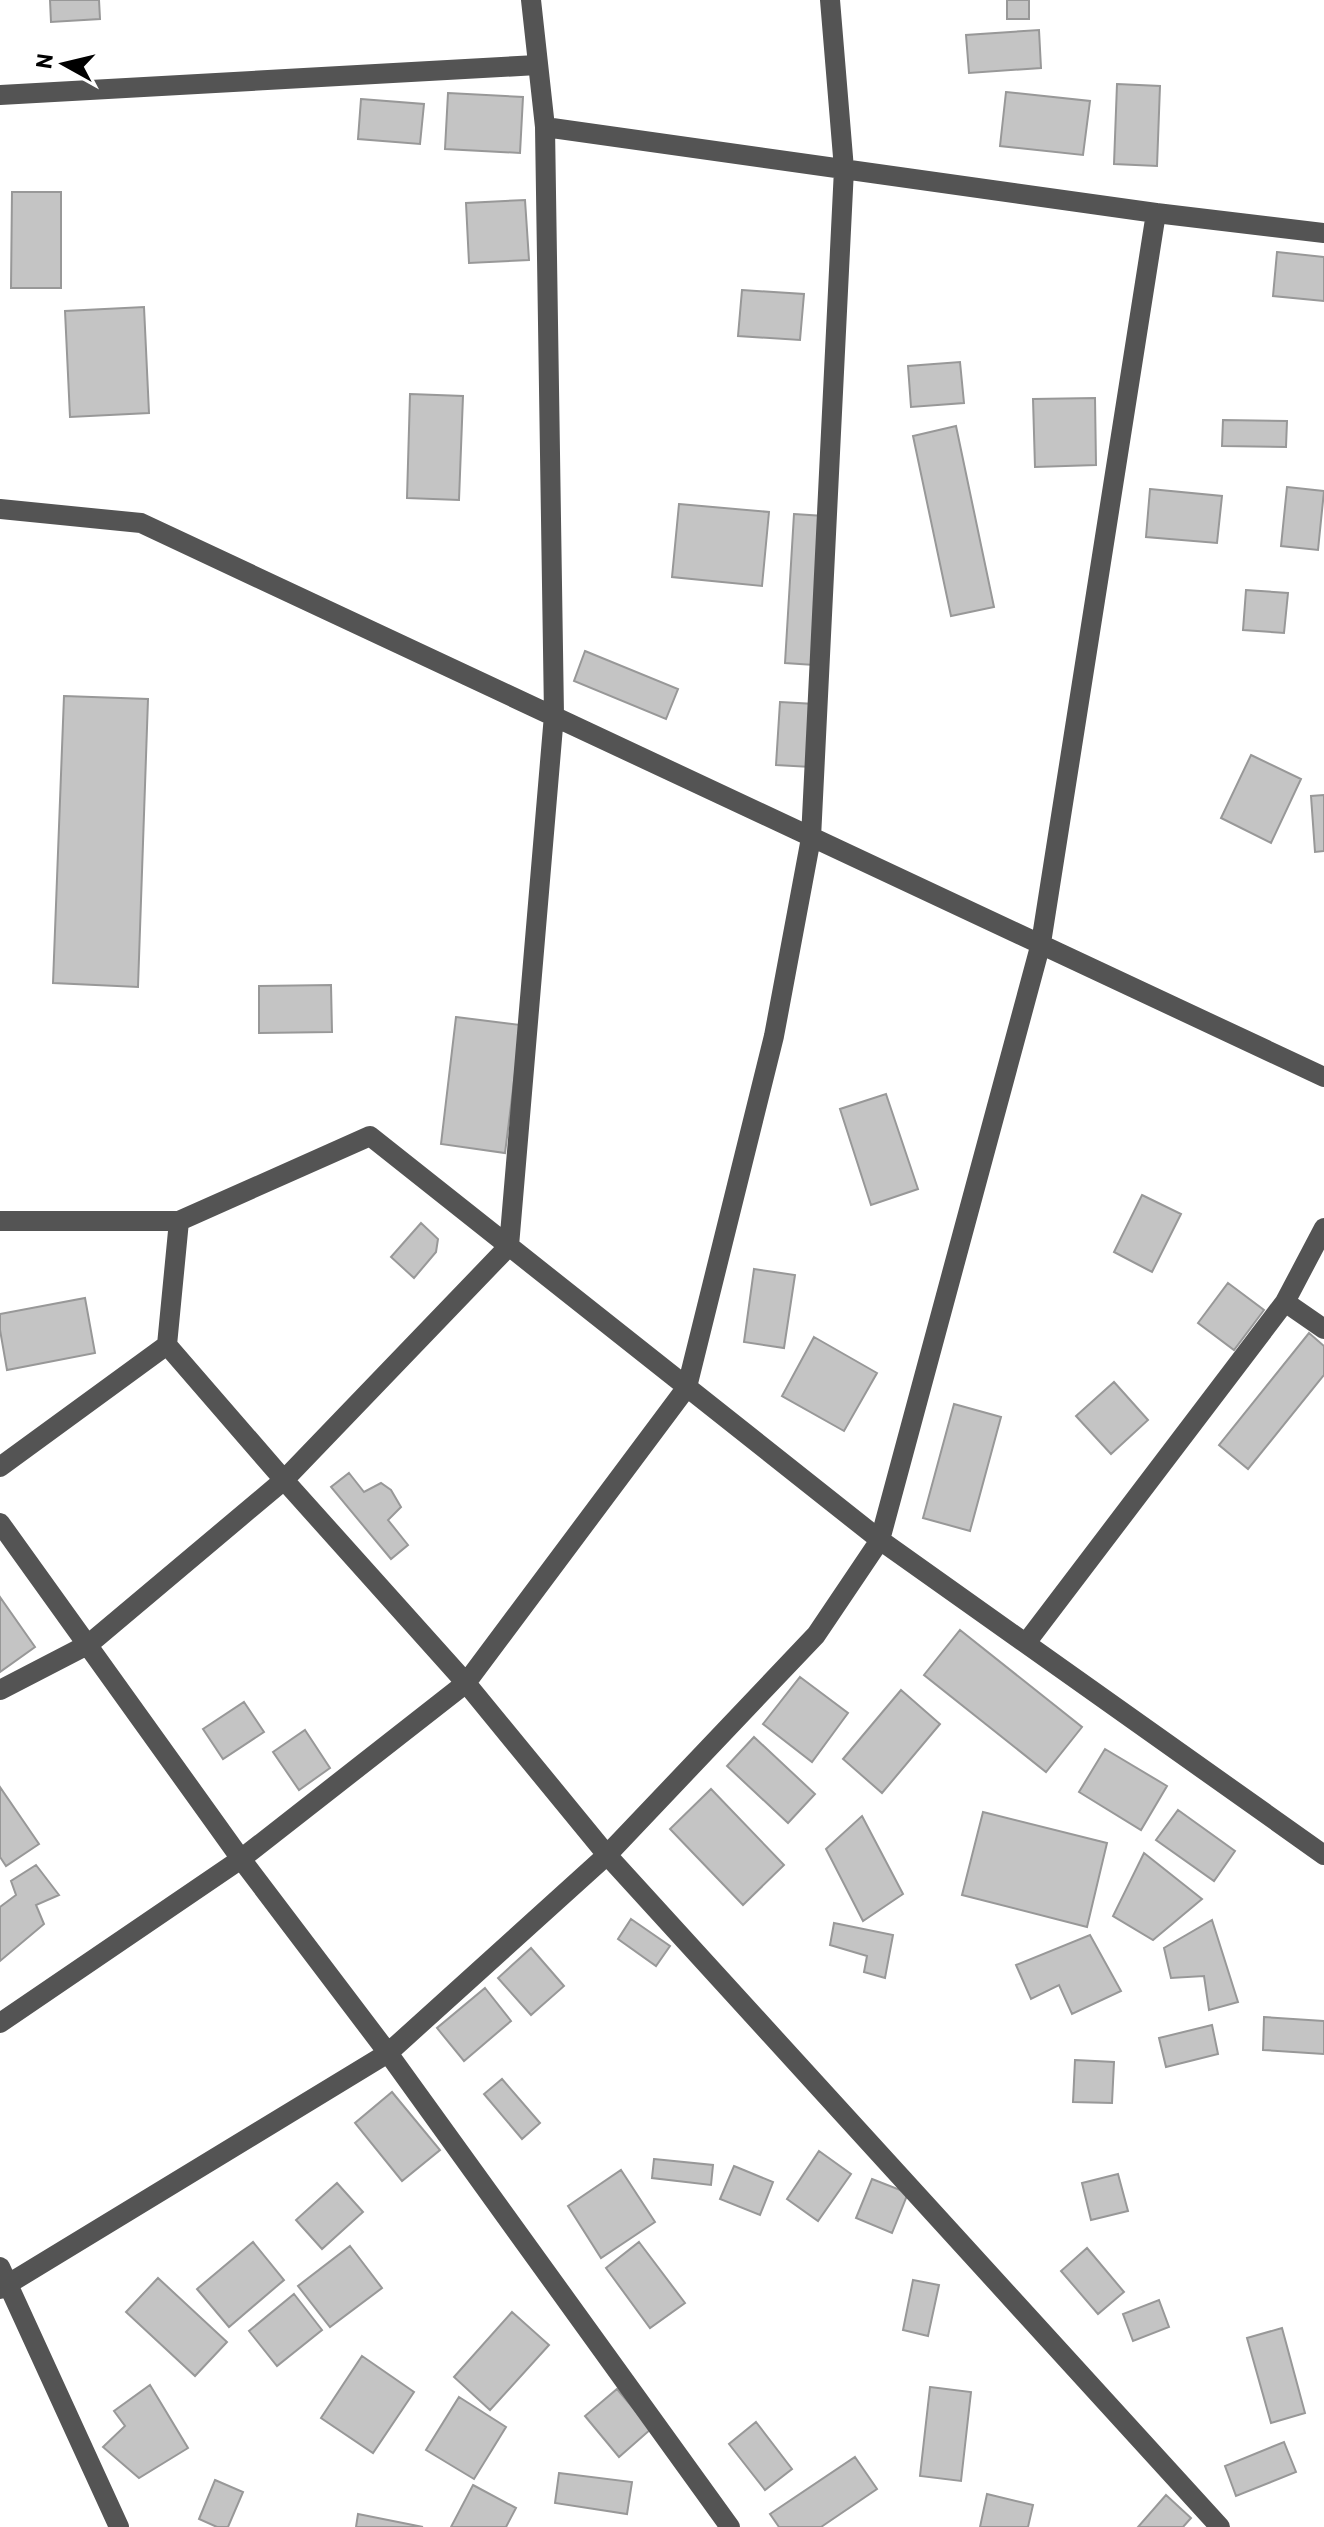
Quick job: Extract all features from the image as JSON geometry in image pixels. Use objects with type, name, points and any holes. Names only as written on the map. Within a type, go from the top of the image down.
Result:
[{"type":"street","points":[[0,1690],[89,1644],[284,1480],[509,1246],[554,715],[545,127],[531,0]]},
{"type":"street","points":[[0,2023],[241,1859],[466,1683],[687,1387],[774,1036],[811,838],[844,169],[830,0]]},
{"type":"street","points":[[0,95],[537,65]]},
{"type":"street","points":[[545,127],[1156,213],[1324,233]]},
{"type":"street","points":[[119,2527],[3,2280],[388,2053],[607,1855],[816,1635],[880,1540],[1041,943],[1156,213]]},
{"type":"street","points":[[0,509],[141,523],[1324,1077]]},
{"type":"street","points":[[0,1221],[179,1221],[370,1136],[880,1540],[1324,1855]]},
{"type":"street","points":[[179,1221],[167,1345],[466,1683],[607,1855],[1220,2527]]},
{"type":"street","points":[[1026,1643],[1285,1302],[1324,1228]]},
{"type":"street","points":[[1285,1302],[1324,1329]]},
{"type":"street","points":[[0,1467],[167,1345]]},
{"type":"street","points":[[0,1523],[241,1859],[388,2053],[730,2527]]},
{"type":"building","points":[[50,0],[99,0],[100,19],[51,22]]},
{"type":"building","points":[[1007,0],[1029,0],[1029,19],[1007,19]]},
{"type":"building","points":[[1039,30],[1041,68],[969,73],[966,35]]},
{"type":"building","points":[[1117,84],[1160,86],[1157,166],[1114,164]]},
{"type":"building","points":[[1006,92],[1090,101],[1083,155],[1000,146]]},
{"type":"building","points":[[448,93],[523,97],[520,153],[445,149]]},
{"type":"building","points":[[361,99],[424,104],[420,144],[358,139]]},
{"type":"building","points":[[12,192],[61,192],[61,288],[11,288]]},
{"type":"building","points":[[525,200],[529,260],[469,263],[466,203]]},
{"type":"building","points":[[1277,252],[1324,257],[1324,301],[1273,296]]},
{"type":"building","points":[[742,290],[804,294],[800,340],[738,336]]},
{"type":"building","points":[[144,307],[149,413],[70,417],[65,311]]},
{"type":"building","points":[[960,362],[964,403],[911,407],[908,366]]},
{"type":"building","points":[[410,394],[463,396],[459,500],[407,498]]},
{"type":"building","points":[[1095,398],[1096,465],[1035,467],[1033,399]]},
{"type":"building","points":[[1223,420],[1287,421],[1286,447],[1222,446]]},
{"type":"building","points":[[956,426],[994,607],[951,616],[913,436]]},
{"type":"building","points":[[1287,487],[1324,491],[1318,550],[1281,546]]},
{"type":"building","points":[[1150,489],[1222,496],[1217,543],[1146,537]]},
{"type":"building","points":[[679,504],[769,512],[762,586],[672,577]]},
{"type":"building","points":[[794,514],[824,516],[814,665],[785,663]]},
{"type":"building","points":[[1246,590],[1288,593],[1284,633],[1243,630]]},
{"type":"building","points":[[585,651],[678,689],[666,719],[574,681]]},
{"type":"building","points":[[64,696],[148,699],[138,987],[53,983]]},
{"type":"building","points":[[780,702],[815,704],[811,767],[776,765]]},
{"type":"building","points":[[1251,755],[1301,779],[1271,843],[1221,818]]},
{"type":"building","points":[[1324,795],[1324,851],[1315,852],[1311,796]]},
{"type":"building","points":[[331,985],[332,1032],[259,1033],[259,986]]},
{"type":"building","points":[[456,1017],[521,1025],[505,1153],[441,1144]]},
{"type":"building","points":[[886,1094],[918,1189],[871,1205],[840,1109]]},
{"type":"building","points":[[1142,1195],[1181,1214],[1152,1272],[1114,1252]]},
{"type":"building","points":[[421,1223],[438,1239],[436,1252],[414,1278],[391,1257]]},
{"type":"building","points":[[754,1269],[795,1275],[784,1348],[744,1342]]},
{"type":"building","points":[[1228,1283],[1264,1310],[1234,1350],[1198,1323]]},
{"type":"building","points":[[85,1298],[95,1353],[7,1370],[0,1314]]},
{"type":"building","points":[[1309,1333],[1324,1346],[1324,1375],[1248,1469],[1219,1445]]},
{"type":"building","points":[[814,1337],[877,1373],[844,1431],[782,1396]]},
{"type":"building","points":[[1114,1382],[1148,1420],[1111,1454],[1076,1416]]},
{"type":"building","points":[[954,1404],[1001,1417],[970,1531],[923,1518]]},
{"type":"building","points":[[349,1473],[364,1492],[381,1483],[391,1490],[401,1507],[388,1520],[408,1545],[391,1559],[331,1487]]},
{"type":"building","points":[[0,1597],[35,1647],[0,1672]]},
{"type":"building","points":[[960,1630],[1082,1727],[1046,1772],[924,1675]]},
{"type":"building","points":[[800,1677],[848,1713],[812,1762],[763,1724]]},
{"type":"building","points":[[901,1690],[940,1724],[882,1793],[843,1759]]},
{"type":"building","points":[[244,1702],[264,1732],[223,1759],[203,1729]]},
{"type":"building","points":[[305,1730],[330,1768],[299,1790],[273,1752]]},
{"type":"building","points":[[754,1737],[815,1794],[788,1823],[727,1766]]},
{"type":"building","points":[[1105,1749],[1167,1786],[1141,1830],[1079,1792]]},
{"type":"building","points":[[0,1787],[39,1844],[6,1866],[0,1857]]},
{"type":"building","points":[[711,1789],[784,1865],[743,1905],[670,1829]]},
{"type":"building","points":[[1178,1810],[1235,1851],[1214,1881],[1156,1840]]},
{"type":"building","points":[[983,1812],[1107,1843],[1087,1927],[962,1895]]},
{"type":"building","points":[[862,1816],[903,1894],[863,1921],[826,1849]]},
{"type":"building","points":[[1144,1853],[1202,1899],[1153,1940],[1113,1916]]},
{"type":"building","points":[[36,1865],[59,1895],[36,1905],[44,1924],[0,1961],[0,1907],[16,1895],[11,1881]]},
{"type":"building","points":[[631,1919],[670,1946],[656,1966],[618,1939]]},
{"type":"building","points":[[1212,1920],[1238,2002],[1209,2010],[1204,1976],[1171,1978],[1164,1948]]},
{"type":"building","points":[[834,1923],[893,1935],[885,1978],[864,1972],[867,1956],[830,1945]]},
{"type":"building","points":[[1090,1935],[1121,1991],[1072,2014],[1059,1985],[1031,1999],[1016,1965]]},
{"type":"building","points":[[531,1948],[564,1986],[531,2015],[498,1978]]},
{"type":"building","points":[[485,1988],[511,2021],[464,2061],[437,2028]]},
{"type":"building","points":[[1264,2017],[1324,2021],[1324,2054],[1263,2050]]},
{"type":"building","points":[[1212,2025],[1218,2054],[1166,2067],[1159,2038]]},
{"type":"building","points":[[1075,2060],[1114,2062],[1112,2103],[1073,2102]]},
{"type":"building","points":[[502,2079],[540,2123],[522,2139],[484,2094]]},
{"type":"building","points":[[392,2092],[440,2150],[402,2181],[355,2123]]},
{"type":"building","points":[[819,2151],[851,2174],[818,2221],[787,2199]]},
{"type":"building","points":[[654,2159],[713,2165],[711,2185],[652,2178]]},
{"type":"building","points":[[734,2166],[773,2182],[760,2215],[720,2199]]},
{"type":"building","points":[[621,2170],[655,2222],[601,2258],[568,2206]]},
{"type":"building","points":[[1118,2174],[1128,2211],[1091,2220],[1082,2183]]},
{"type":"building","points":[[872,2179],[908,2193],[892,2233],[856,2218]]},
{"type":"building","points":[[337,2183],[363,2212],[322,2249],[296,2220]]},
{"type":"building","points":[[253,2242],[284,2280],[229,2327],[197,2289]]},
{"type":"building","points":[[639,2242],[685,2303],[650,2328],[606,2268]]},
{"type":"building","points":[[350,2246],[382,2288],[330,2327],[298,2286]]},
{"type":"building","points":[[1087,2248],[1124,2292],[1098,2314],[1061,2271]]},
{"type":"building","points":[[158,2278],[227,2342],[195,2376],[126,2312]]},
{"type":"building","points":[[913,2280],[939,2285],[928,2336],[903,2330]]},
{"type":"building","points":[[294,2294],[322,2330],[277,2366],[249,2331]]},
{"type":"building","points":[[1159,2300],[1169,2327],[1133,2341],[1123,2314]]},
{"type":"building","points":[[512,2312],[549,2345],[490,2410],[454,2377]]},
{"type":"building","points":[[1282,2328],[1305,2413],[1271,2423],[1247,2338]]},
{"type":"building","points":[[362,2356],[414,2392],[373,2453],[321,2418]]},
{"type":"building","points":[[150,2385],[188,2448],[139,2478],[103,2447],[125,2426],[114,2411]]},
{"type":"building","points":[[930,2387],[971,2392],[961,2481],[920,2476]]},
{"type":"building","points":[[617,2389],[651,2429],[619,2457],[585,2416]]},
{"type":"building","points":[[459,2397],[506,2427],[474,2479],[426,2450]]},
{"type":"building","points":[[756,2422],[792,2469],[765,2490],[729,2444]]},
{"type":"building","points":[[1284,2442],[1296,2472],[1236,2496],[1225,2466]]},
{"type":"building","points":[[855,2457],[877,2489],[821,2527],[779,2527],[770,2514]]},
{"type":"building","points":[[559,2473],[632,2482],[627,2514],[555,2503]]},
{"type":"building","points":[[215,2480],[243,2492],[228,2527],[217,2527],[199,2519]]},
{"type":"building","points":[[473,2485],[516,2508],[506,2527],[451,2527]]},
{"type":"building","points":[[987,2494],[1033,2505],[1028,2527],[980,2527]]},
{"type":"building","points":[[1166,2495],[1191,2518],[1183,2527],[1138,2527]]},
{"type":"building","points":[[358,2514],[423,2527],[356,2527]]}]
